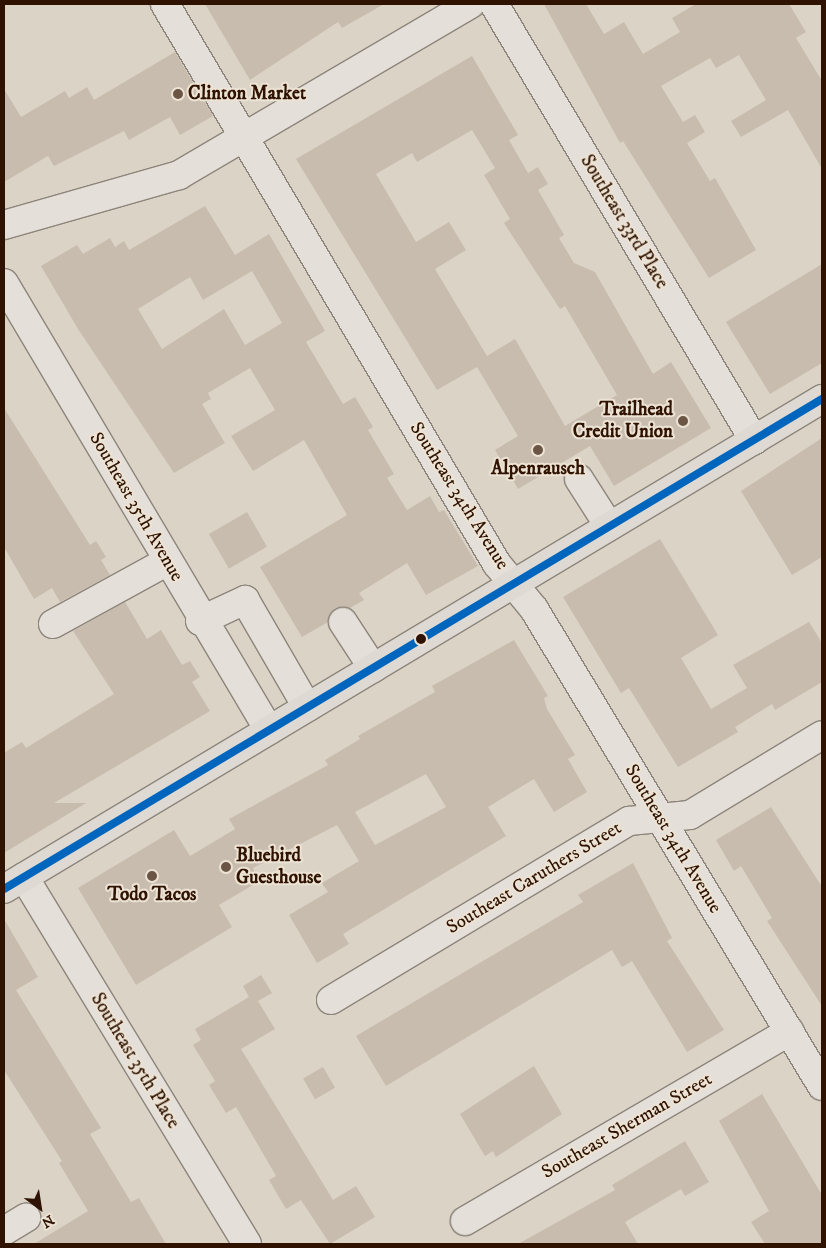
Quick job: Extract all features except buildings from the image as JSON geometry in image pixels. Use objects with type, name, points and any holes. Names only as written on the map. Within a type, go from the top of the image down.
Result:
[{"type":"main road","points":[[14,883],[822,399]]},
{"type":"street","name":"Southeast 34th Avenue","points":[[165,4],[493,556],[534,609],[822,1086]]},
{"type":"street","points":[[4,225],[157,183],[245,138],[470,4]]},
{"type":"street","name":"Southeast 33rd Place","points":[[494,4],[754,440]]},
{"type":"street","name":"Southeast 35th Avenue","points":[[4,282],[168,561],[200,621],[268,730]]},
{"type":"street","points":[[579,479],[609,526]]},
{"type":"street","points":[[53,624],[168,561]]},
{"type":"street","points":[[200,621],[245,600],[307,707]]},
{"type":"street","points":[[343,622],[372,668]]},
{"type":"street","name":"Southeast Caruthers Street","points":[[331,1000],[628,821],[690,815],[822,735]]},
{"type":"street","name":"Southeast 35th Place","points":[[14,883],[247,1244]]},
{"type":"street","name":"Southeast Sherman Street","points":[[465,1221],[790,1031]]},
{"type":"transit line","points":[[4,889],[822,399]]},
{"type":"place","name":"Clinton Market","points":[[178,94]]},
{"type":"place","name":"Trailhead Credit Union","points":[[683,421]]},
{"type":"place","name":"Alpenrausch","points":[[538,450]]},
{"type":"place","name":"Bluebird Guesthouse","points":[[226,867]]},
{"type":"place","name":"Todo Tacos","points":[[152,876]]}]
